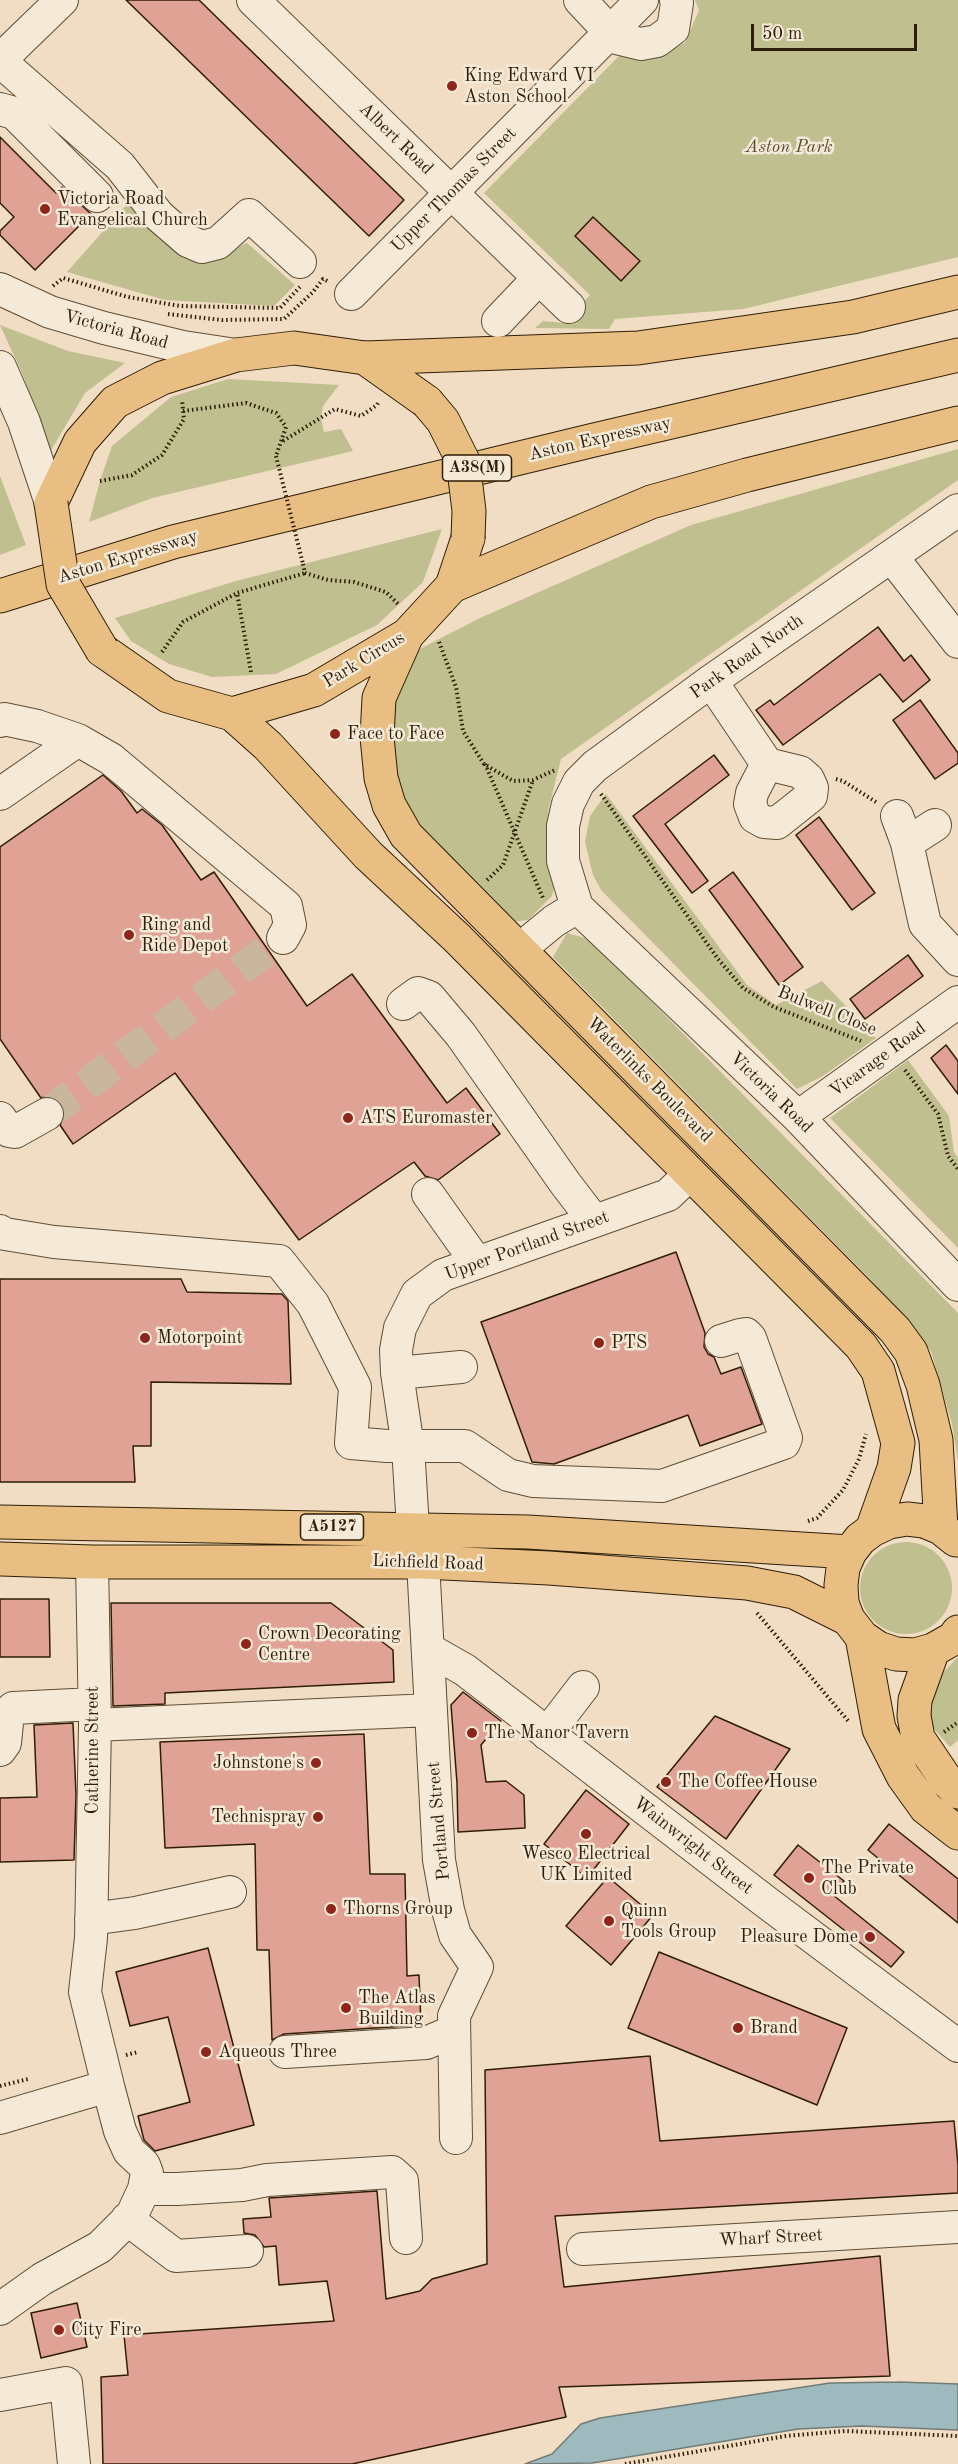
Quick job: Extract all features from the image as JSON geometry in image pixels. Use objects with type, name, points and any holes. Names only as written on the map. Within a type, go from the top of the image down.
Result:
[{"type":"main road","points":[[365,358],[638,348],[853,316],[958,292]]},
{"type":"main road","name":"Park Circus","points":[[51,503],[80,442],[115,402],[162,378],[236,355],[294,348],[365,358],[427,402],[443,421],[463,461],[469,511],[468,538],[452,586],[314,690],[232,714]]},
{"type":"main road","name":"Aston Expressway","points":[[0,596],[173,542],[958,355]]},
{"type":"main road","points":[[452,586],[651,502],[747,475],[958,423]]},
{"type":"main road","points":[[51,503],[63,584],[102,650],[168,696],[232,714]]},
{"type":"main road","name":"Waterlinks Boulevard","points":[[404,620],[379,698],[377,736],[381,778],[389,805],[406,835],[895,1330],[911,1352],[919,1374],[936,1440],[950,1535]]},
{"type":"main road","name":"Waterlinks Boulevard","points":[[232,714],[268,746],[368,855],[457,938],[861,1346],[878,1371],[898,1443],[894,1468],[862,1541],[843,1568],[842,1602],[855,1628],[879,1729],[903,1776],[926,1808],[958,1833]]},
{"type":"main road","points":[[862,1541],[889,1522],[907,1519],[924,1521],[950,1535]]},
{"type":"main road","name":"Lichfield Road","points":[[0,1522],[413,1528],[862,1541]]},
{"type":"main road","name":"Lichfield Road","points":[[0,1559],[92,1562],[423,1562],[549,1568],[747,1583],[794,1592],[855,1628],[878,1648],[896,1654],[915,1655],[945,1641]]},
{"type":"main road","points":[[945,1641],[915,1700],[914,1716],[918,1738],[958,1792]]},
{"type":"street","points":[[62,0],[0,61],[120,166],[159,216],[188,241],[201,247],[218,243],[249,214],[302,272]]},
{"type":"street","name":"Albert Road","points":[[253,0],[569,307]]},
{"type":"street","points":[[580,0],[610,34],[641,44],[657,41],[673,29],[676,0]]},
{"type":"street","name":"Upper Thomas Street","points":[[351,294],[642,0]]},
{"type":"street","points":[[0,109],[14,113],[97,196]]},
{"type":"street","points":[[506,313],[538,279]]},
{"type":"street","name":"Victoria Road","points":[[0,289],[50,312],[94,325],[183,347],[236,355]]},
{"type":"street","points":[[0,367],[24,422],[51,503]]},
{"type":"street","name":"Park Road North","points":[[563,826],[568,804],[579,782],[595,766],[711,681],[958,510]]},
{"type":"street","points":[[892,557],[958,642]]},
{"type":"street","points":[[711,681],[767,764],[800,772],[808,779],[812,788],[811,796],[777,822],[765,822],[755,817],[750,804],[752,793],[767,764]]},
{"type":"street","points":[[0,721],[4,719],[37,726],[78,740],[111,759],[286,906],[290,926],[283,938]]},
{"type":"street","points":[[0,794],[78,740]]},
{"type":"street","points":[[935,825],[902,830],[925,924],[958,960]]},
{"type":"street","name":"Victoria Road","points":[[563,826],[566,914],[798,1117],[958,1285]]},
{"type":"street","points":[[520,949],[566,914]]},
{"type":"street","points":[[403,1004],[418,993],[429,997],[461,1035],[565,1184],[594,1221]]},
{"type":"street","name":"Vicarage Road","points":[[798,1117],[958,1002]]},
{"type":"street","points":[[0,1118],[9,1131],[15,1132],[47,1114]]},
{"type":"street","name":"Upper Portland Street","points":[[413,1528],[408,1447],[397,1373],[396,1350],[400,1328],[417,1294],[443,1275],[668,1195],[690,1174]]},
{"type":"street","points":[[428,1194],[477,1263]]},
{"type":"street","points":[[0,1231],[5,1234],[54,1242],[279,1261],[313,1304],[355,1387],[351,1443],[408,1447],[465,1446],[508,1475],[533,1481],[662,1486],[784,1443],[786,1438],[750,1338],[746,1334],[721,1341]]},
{"type":"street","points":[[397,1373],[461,1367]]},
{"type":"street","name":"Catherine Street","points":[[92,1562],[95,1715],[91,1929],[85,1992],[120,2131],[129,2151],[144,2165],[147,2173],[144,2189]]},
{"type":"street","name":"Portland Street","points":[[423,1562],[440,1860],[448,1910],[455,1935],[477,1967],[454,2016],[456,2138]]},
{"type":"street","name":"Wainwright Street","points":[[428,1649],[465,1670],[766,1902],[958,2046]]},
{"type":"street","points":[[547,1734],[583,1687]]},
{"type":"street","points":[[0,1750],[5,1743],[8,1713],[13,1708],[95,1715],[431,1710]]},
{"type":"street","points":[[91,1929],[135,1913],[230,1892]]},
{"type":"street","points":[[285,2052],[426,2043],[454,2031]]},
{"type":"street","points":[[0,2118],[108,2086]]},
{"type":"street","points":[[0,2309],[42,2279],[100,2247],[132,2215],[144,2189],[242,2185],[267,2180],[392,2172],[402,2181],[406,2238]]},
{"type":"street","points":[[127,2219],[176,2256],[247,2252]]},
{"type":"street","name":"Wharf Street","points":[[584,2249],[958,2227]]},
{"type":"street","points":[[0,2395],[66,2384],[74,2464]]},
{"type":"path","points":[[52,286],[63,278],[128,297],[180,306],[280,308],[302,272]]},
{"type":"path","points":[[164,313],[222,320],[284,319],[312,293]]},
{"type":"path","points":[[100,481],[132,475],[162,455],[184,419],[181,393]]},
{"type":"path","points":[[281,442],[335,409],[361,416],[377,405],[383,395]]},
{"type":"path","points":[[183,411],[246,404],[276,413],[286,427],[276,456],[305,573]]},
{"type":"path","points":[[162,652],[183,622],[237,593],[305,573],[327,580],[354,582],[386,592],[404,620]]},
{"type":"path","points":[[237,593],[251,672]]},
{"type":"path","points":[[439,642],[456,687],[463,731],[484,764],[513,833],[566,914]]},
{"type":"path","points":[[484,764],[513,781],[533,780],[563,766],[584,763],[595,766]]},
{"type":"path","name":"Bulwell Close","points":[[595,766],[600,792],[718,959],[743,988],[774,1007],[891,1051],[938,1114],[948,1156],[958,1169]]},
{"type":"path","points":[[808,779],[826,776],[843,781],[902,830]]},
{"type":"path","points":[[469,898],[503,865],[533,780]]},
{"type":"path","points":[[800,1524],[817,1518],[843,1490],[859,1459],[866,1434],[894,1427]]},
{"type":"path","points":[[754,1609],[854,1729]]},
{"type":"path","points":[[625,2464],[786,2436],[845,2431],[958,2436]]},
{"type":"green space","name":"Aston Park","points":[[695,0],[958,0],[958,257],[743,309],[615,319],[609,329],[535,328],[543,321],[564,323],[590,295],[484,193],[620,55],[649,60],[685,43],[699,10]]},
{"type":"green space","points":[[129,202],[159,239],[191,256],[212,258],[247,243],[295,285],[274,306],[165,300],[67,272]]},
{"type":"green space","points":[[0,325],[68,351],[125,363],[85,393],[50,452],[22,373]]},
{"type":"green space","points":[[228,379],[339,385],[323,406],[321,418],[324,432],[341,429],[353,451],[152,498],[89,522],[112,446],[171,397]]},
{"type":"green space","points":[[958,449],[958,480],[561,759],[548,811],[551,866],[555,885],[552,896],[528,920],[509,922],[413,821],[395,782],[390,708],[418,650],[480,618],[691,525]]},
{"type":"green space","points":[[0,476],[26,545],[0,555]]},
{"type":"green space","points":[[442,529],[423,582],[377,625],[276,674],[212,677],[169,664],[131,641],[115,618],[236,581]]},
{"type":"green space","points":[[606,794],[747,985],[776,1005],[822,981],[876,1038],[823,1076],[797,1089],[601,890],[593,875],[585,842],[590,816]]},
{"type":"green space","points":[[567,933],[591,940],[958,1313],[958,1461],[952,1424],[931,1351],[867,1276],[553,957]]},
{"type":"green space","points":[[908,1060],[949,1116],[954,1152],[958,1158],[958,1248],[830,1118]]},
{"type":"green space","points":[[906,1542],[924,1545],[939,1555],[949,1570],[952,1588],[949,1606],[939,1621],[924,1631],[906,1634],[888,1631],[873,1621],[863,1606],[860,1588],[863,1570],[873,1555],[888,1545]]},
{"type":"green space","points":[[958,1657],[958,1740],[950,1747],[928,1722],[930,1701],[937,1679]]},
{"type":"water","points":[[830,2383],[958,2384],[958,2430],[862,2426],[798,2429],[592,2463],[525,2464],[552,2454],[581,2424],[600,2418]]},
{"type":"building","points":[[126,0],[199,0],[404,200],[369,236]]},
{"type":"building","name":"Victoria Road Evangelical Church","points":[[0,137],[56,193],[62,187],[91,214],[35,270],[0,235],[0,231],[14,217],[0,203]]},
{"type":"building","points":[[593,217],[640,261],[621,281],[575,236]]},
{"type":"building","points":[[878,627],[904,661],[911,655],[930,680],[903,702],[880,674],[783,745],[756,710],[770,700],[774,705]]},
{"type":"building","points":[[920,700],[958,753],[958,763],[935,779],[893,720]]},
{"type":"building","points":[[714,755],[729,775],[665,824],[708,881],[692,893],[633,816]]},
{"type":"building","points":[[103,775],[121,791],[137,813],[142,809],[162,825],[201,880],[214,872],[307,1006],[352,974],[447,1103],[466,1088],[500,1134],[438,1180],[425,1176],[414,1162],[299,1240],[175,1073],[73,1144],[60,1125],[65,1115],[62,1105],[56,1098],[48,1096],[41,1098],[0,1039],[0,847]]},
{"type":"building","points":[[819,817],[875,893],[852,910],[796,835]]},
{"type":"building","points":[[733,872],[803,967],[779,985],[709,890]]},
{"type":"building","points":[[908,955],[923,976],[865,1019],[850,999]]},
{"type":"building","points":[[946,1045],[958,1061],[958,1094],[931,1058]]},
{"type":"building","name":"PTS","points":[[676,1252],[705,1333],[704,1347],[708,1354],[714,1357],[721,1374],[741,1367],[762,1424],[700,1446],[688,1415],[554,1464],[532,1462],[481,1322]]},
{"type":"building","name":"Motorpoint","points":[[0,1279],[181,1279],[187,1292],[282,1294],[288,1301],[291,1384],[151,1382],[151,1446],[133,1446],[135,1482],[0,1482]]},
{"type":"building","points":[[0,1599],[49,1599],[50,1657],[0,1657]]},
{"type":"building","points":[[111,1603],[331,1603],[393,1650],[394,1682],[165,1693],[165,1704],[113,1706]]},
{"type":"building","points":[[463,1692],[501,1721],[481,1745],[486,1782],[506,1781],[524,1795],[525,1828],[458,1832],[451,1705]]},
{"type":"building","points":[[715,1716],[790,1749],[726,1839],[657,1787]]},
{"type":"building","points":[[73,1723],[76,1795],[74,1860],[0,1862],[0,1798],[37,1797],[34,1725]]},
{"type":"building","points":[[364,1734],[370,1874],[405,1874],[407,1976],[419,1975],[421,2025],[284,2034],[272,2040],[269,1950],[257,1950],[255,1844],[165,1848],[160,1742]]},
{"type":"building","name":"Wesco Electrical UK Limited","points":[[586,1790],[629,1824],[587,1878],[544,1844]]},
{"type":"building","points":[[889,1824],[958,1879],[958,1923],[868,1850]]},
{"type":"building","points":[[798,1845],[844,1881],[833,1895],[904,1952],[891,1967],[774,1875]]},
{"type":"building","name":"Quinn Tools Group","points":[[608,1877],[653,1915],[611,1965],[566,1926]]},
{"type":"building","name":"Aqueous Three","points":[[208,1948],[254,2125],[155,2151],[144,2140],[138,2116],[190,2102],[168,2017],[130,2026],[116,1972]]},
{"type":"building","name":"Brand","points":[[659,1952],[847,2028],[817,2105],[628,2028]]},
{"type":"building","points":[[650,2056],[660,2141],[954,2121],[958,2193],[555,2216],[564,2287],[880,2256],[890,2376],[559,2387],[566,2417],[352,2464],[103,2464],[101,2377],[128,2375],[124,2335],[334,2321],[327,2281],[279,2285],[276,2246],[264,2247],[255,2235],[244,2233],[243,2219],[271,2217],[269,2198],[377,2191],[386,2299],[420,2291],[432,2279],[487,2264],[485,2070]]},
{"type":"building","name":"City Fire","points":[[77,2303],[87,2347],[41,2358],[31,2313]]},
{"type":"tunnel","points":[[47,1114],[283,938]]},
{"type":"place","name":"King Edward VI Aston School","points":[[452,86]]},
{"type":"place","name":"Victoria Road Evangelical Church","points":[[45,209]]},
{"type":"place","name":"Face to Face","points":[[335,734]]},
{"type":"place","name":"Ring and Ride Depot","points":[[129,935]]},
{"type":"place","name":"ATS Euromaster","points":[[348,1118]]},
{"type":"place","name":"Motorpoint","points":[[145,1338]]},
{"type":"place","name":"PTS","points":[[599,1343]]},
{"type":"place","name":"Crown Decorating Centre","points":[[246,1644]]},
{"type":"place","name":"The Manor Tavern","points":[[472,1733]]},
{"type":"place","name":"Johnstone's","points":[[316,1763]]},
{"type":"place","name":"The Coffee House","points":[[666,1782]]},
{"type":"place","name":"Technispray","points":[[318,1817]]},
{"type":"place","name":"Wesco Electrical UK Limited","points":[[586,1834]]},
{"type":"place","name":"The Private Club","points":[[809,1878]]},
{"type":"place","name":"Thorns Group","points":[[331,1909]]},
{"type":"place","name":"Quinn Tools Group","points":[[609,1921]]},
{"type":"place","name":"Pleasure Dome","points":[[870,1937]]},
{"type":"place","name":"The Atlas Building","points":[[346,2008]]},
{"type":"place","name":"Brand","points":[[738,2028]]},
{"type":"place","name":"Aqueous Three","points":[[206,2052]]},
{"type":"place","name":"City Fire","points":[[59,2330]]}]
